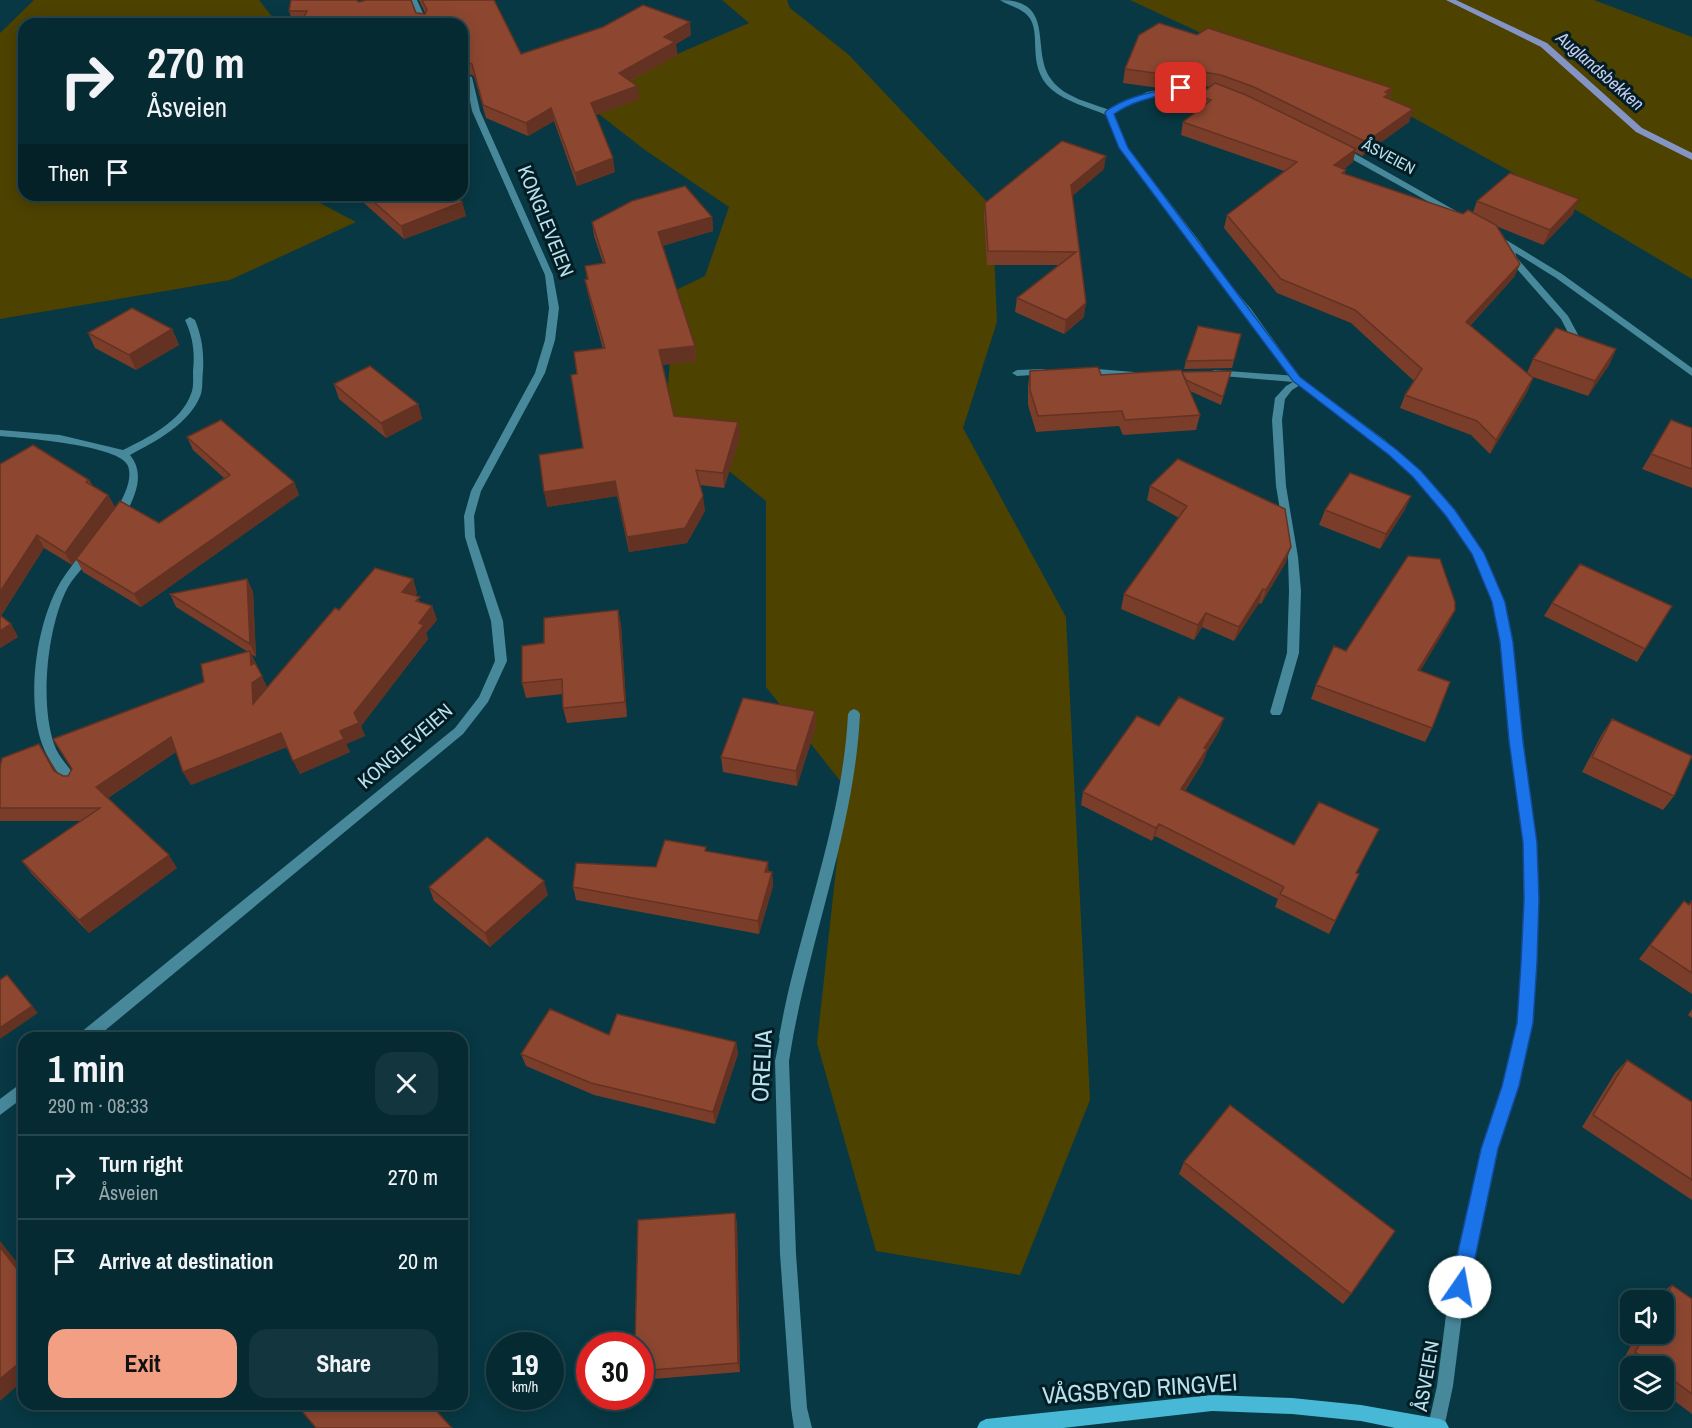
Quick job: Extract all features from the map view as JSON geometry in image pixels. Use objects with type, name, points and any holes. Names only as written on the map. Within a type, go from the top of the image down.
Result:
[{"type":"street","points":[[414,0],[422,18]]},
{"type":"street","points":[[1003,0],[1025,8],[1035,20],[1040,46],[1038,57],[1040,68],[1059,92],[1109,113],[1134,99],[1181,88],[1207,89],[1233,99]]},
{"type":"street","name":"KONGLEVEIEN","points":[[92,1032],[459,732],[484,699],[501,661],[497,621],[470,537],[469,516],[476,491],[540,374],[550,340],[554,308],[549,275],[476,111],[468,77]]},
{"type":"street","name":"ÅSVEIEN","points":[[1109,113],[1124,148],[1298,381],[1381,442],[1417,474],[1450,513],[1478,553],[1498,602],[1507,642],[1516,741],[1530,843],[1532,899],[1525,1023],[1510,1086],[1490,1149],[1455,1307],[1438,1427]]},
{"type":"street","name":"ÅSVEIEN","points":[[1327,143],[1437,201],[1559,276],[1692,373]]},
{"type":"street","points":[[1512,247],[1513,259],[1566,318],[1577,342]]},
{"type":"street","points":[[124,454],[184,414],[196,394],[200,360],[196,331],[190,320]]},
{"type":"street","points":[[1077,371],[1142,375]]},
{"type":"street","points":[[1017,373],[1053,372]]},
{"type":"street","points":[[1204,373],[1298,381]]},
{"type":"street","points":[[1276,712],[1293,653],[1295,591],[1293,557],[1281,486],[1277,420],[1280,398],[1298,381]]},
{"type":"street","points":[[0,433],[60,438],[124,454],[133,465],[133,485],[122,512],[109,528]]},
{"type":"street","points":[[73,783],[57,763],[47,742],[41,718],[40,688],[59,593],[95,546]]},
{"type":"street","name":"ORELIA","points":[[803,1428],[799,1407],[788,1254],[782,1061],[793,996],[842,803],[854,736],[854,714]]},
{"type":"street","points":[[0,1108],[18,1093]]},
{"type":"street","name":"VÅGSBYGD RINGVEI","points":[[986,1428],[1212,1403],[1292,1406],[1361,1413],[1438,1427]]},
{"type":"shaded area","points":[[34,0],[259,0],[273,18],[18,18],[18,201],[316,201],[356,222],[230,280],[0,319],[0,33]]},
{"type":"shaded area","points":[[722,0],[787,0],[790,8],[849,55],[992,207],[997,322],[963,428],[1066,617],[1090,1100],[1020,1275],[876,1251],[817,1043],[845,787],[766,687],[766,501],[665,419],[676,290],[705,276],[729,207],[645,150],[582,101],[661,61],[749,23]]},
{"type":"shaded area","points":[[1130,0],[1594,0],[1692,37],[1692,279],[1517,175],[1383,101],[1231,47]]},
{"type":"building","points":[[291,0],[356,0],[359,2],[411,0],[416,13],[425,14],[427,10],[422,0],[494,0],[521,54],[603,27],[643,5],[690,22],[664,37],[675,42],[619,73],[637,86],[591,103],[613,158],[575,173],[551,108],[526,123],[483,105],[472,64],[468,62],[468,18],[303,18],[307,11],[289,11]]},
{"type":"building","points":[[1159,23],[1197,35],[1208,28],[1392,88],[1385,92],[1389,94],[1384,97],[1413,109],[1366,142],[1254,87],[1221,75],[1186,69],[1162,74],[1125,69],[1139,35]]},
{"type":"building","points":[[1215,83],[1246,95],[1356,149],[1334,165],[1346,170],[1342,173],[1463,214],[1468,210],[1496,225],[1520,264],[1466,322],[1533,378],[1496,440],[1477,421],[1405,395],[1422,369],[1355,310],[1281,279],[1227,215],[1297,162],[1183,122],[1211,100],[1198,96]]},
{"type":"building","points":[[1062,141],[1106,156],[1071,185],[1086,303],[1066,320],[1017,298],[1076,252],[988,251],[985,203]]},
{"type":"building","points":[[1510,173],[1579,199],[1550,230],[1477,201]]},
{"type":"building","points":[[685,186],[712,217],[658,232],[695,346],[659,350],[674,416],[738,422],[723,473],[696,470],[703,496],[685,528],[627,537],[615,481],[544,492],[539,455],[583,448],[571,375],[577,374],[574,352],[605,348],[585,280],[588,279],[585,266],[605,263],[592,222],[632,201]]},
{"type":"building","points":[[373,201],[462,202],[401,226]]},
{"type":"building","points":[[132,308],[172,329],[129,355],[88,333]]},
{"type":"building","points":[[1198,326],[1241,334],[1234,360],[1186,361]]},
{"type":"building","points":[[1556,328],[1616,349],[1595,381],[1533,359]]},
{"type":"building","points":[[370,366],[418,404],[381,423],[334,384]]},
{"type":"building","points":[[1098,367],[1101,375],[1181,370],[1200,415],[1125,420],[1122,411],[1038,416],[1030,390],[1030,371]]},
{"type":"building","points":[[1231,371],[1223,397],[1186,380],[1182,372]]},
{"type":"building","points":[[221,420],[294,482],[134,594],[76,559],[120,501],[159,523],[230,475],[187,437]]},
{"type":"building","points":[[1671,420],[1692,428],[1692,469],[1651,454]]},
{"type":"building","points":[[33,445],[89,480],[86,482],[108,495],[65,553],[37,535],[0,592],[0,464]]},
{"type":"building","points":[[1178,459],[1285,509],[1291,547],[1266,590],[1263,589],[1239,627],[1206,613],[1198,625],[1124,594],[1187,506],[1150,486]]},
{"type":"building","points":[[1350,473],[1411,496],[1386,534],[1325,510]]},
{"type":"building","points":[[1408,556],[1440,559],[1455,602],[1455,610],[1418,670],[1450,682],[1432,728],[1316,685],[1334,646],[1346,651]]},
{"type":"building","points":[[1580,564],[1672,606],[1645,649],[1552,603]]},
{"type":"building","points":[[375,568],[413,579],[402,592],[420,597],[416,601],[432,606],[419,623],[424,625],[354,713],[359,723],[340,731],[344,739],[293,761],[281,733],[183,772],[171,737],[96,787],[169,855],[79,920],[22,861],[100,808],[0,808],[2,758],[39,744],[54,771],[68,776],[72,769],[53,739],[204,682],[201,664],[250,651],[251,665],[255,663],[262,676],[252,683],[253,704],[335,608],[339,610]]},
{"type":"building","points":[[247,579],[250,644],[170,594]]},
{"type":"building","points":[[618,610],[625,702],[563,708],[562,679],[522,683],[522,646],[544,643],[544,618]]},
{"type":"building","points":[[0,615],[11,624],[0,631]]},
{"type":"building","points":[[1179,697],[1224,718],[1181,789],[1294,845],[1319,802],[1379,829],[1335,921],[1280,894],[1284,887],[1159,824],[1156,828],[1083,792],[1137,716],[1159,726]]},
{"type":"building","points":[[743,698],[815,711],[796,771],[721,757]]},
{"type":"building","points":[[1612,719],[1692,756],[1674,796],[1592,757]]},
{"type":"building","points":[[487,837],[544,881],[485,933],[429,887]]},
{"type":"building","points":[[665,840],[706,847],[705,851],[768,862],[765,872],[772,872],[758,921],[573,887],[576,863],[656,867]]},
{"type":"building","points":[[1684,901],[1689,905],[1692,901],[1692,973],[1650,945]]},
{"type":"building","points":[[7,975],[32,1006],[0,1028],[0,980]]},
{"type":"building","points":[[550,1009],[609,1035],[617,1014],[736,1042],[713,1112],[591,1083],[521,1054]]},
{"type":"building","points":[[1627,1060],[1692,1102],[1692,1180],[1593,1115]]},
{"type":"building","points":[[1230,1105],[1395,1231],[1351,1294],[1184,1162]]},
{"type":"building","points":[[735,1213],[738,1363],[654,1370],[654,1332],[635,1332],[638,1220]]},
{"type":"building","points":[[0,1247],[18,1270],[18,1364],[0,1379]]},
{"type":"building","points":[[1672,1285],[1692,1299],[1692,1394],[1674,1380],[1674,1356],[1641,1356],[1635,1352],[1640,1344],[1674,1344],[1674,1290],[1670,1290]]},
{"type":"building","points":[[301,1410],[436,1410],[452,1428],[316,1428]]},
{"type":"waterway","name":"Auglandsbekken","points":[[1450,0],[1544,45],[1639,130],[1692,157]]},
{"type":"route","points":[[1181,88],[1152,93],[1125,102],[1109,113],[1124,148],[1297,379],[1381,442],[1417,474],[1450,513],[1478,553],[1498,602],[1507,642],[1516,741],[1530,843],[1532,899],[1529,963],[1525,1023],[1510,1086],[1490,1149],[1460,1287]]}]
